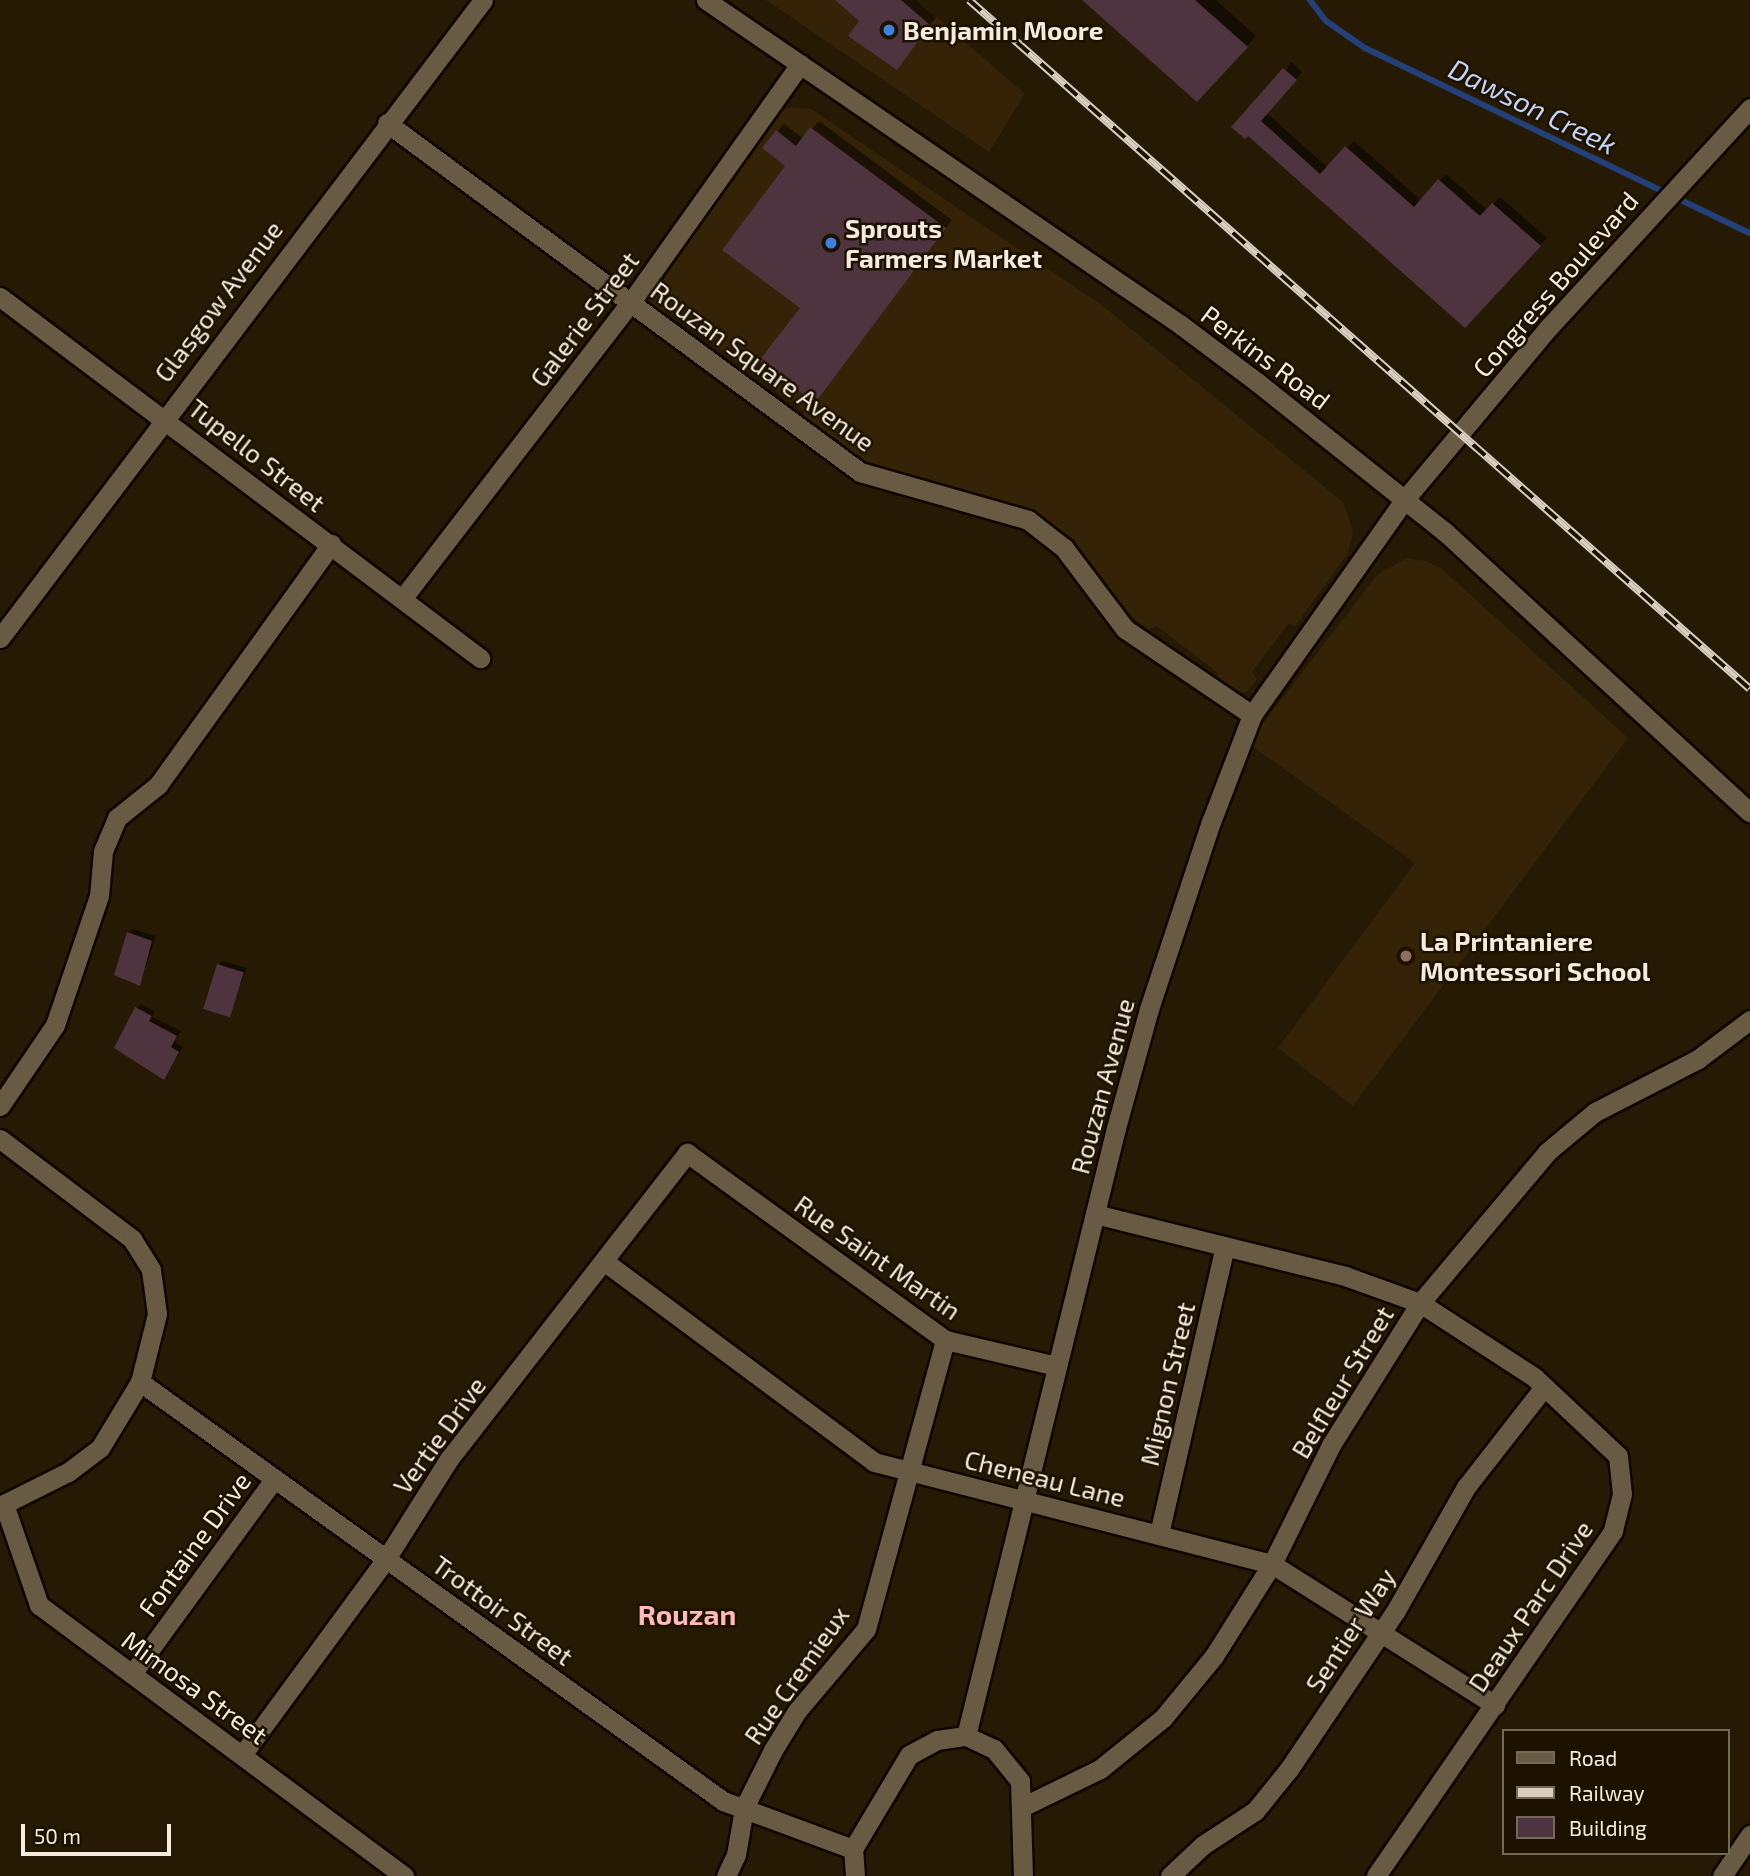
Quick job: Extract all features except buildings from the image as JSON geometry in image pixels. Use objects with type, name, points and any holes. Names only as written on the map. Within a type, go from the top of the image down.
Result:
[{"type":"street","name":"Glasgow Avenue","points":[[0,638],[164,416],[483,0]]},
{"type":"street","name":"Perkins Road","points":[[706,0],[1181,325],[1405,499],[1750,812]]},
{"type":"street","name":"Galerie Street","points":[[402,599],[631,302],[800,64]]},
{"type":"street","name":"Congress Boulevard","points":[[1405,499],[1636,229],[1711,145],[1750,107]]},
{"type":"street","name":"Rouzan Square Avenue","points":[[387,123],[860,471],[1028,520],[1064,548],[1125,629],[1252,715]]},
{"type":"street","name":"Tupello Street","points":[[0,297],[164,416],[480,657]]},
{"type":"street","name":"Rouzan Avenue","points":[[966,1736],[1095,1213],[1149,1009],[1252,715],[1405,499]]},
{"type":"street","points":[[0,1106],[55,1025],[99,896],[103,851],[117,818],[158,785],[331,544]]},
{"type":"street","name":"Belfleur Street","points":[[1022,1807],[1100,1769],[1163,1718],[1214,1656],[1272,1564],[1331,1445],[1420,1303],[1566,1133],[1622,1097],[1698,1059],[1750,1020]]},
{"type":"street","name":"Mimosa Street","points":[[0,1139],[132,1239],[151,1270],[157,1314],[140,1382],[100,1448],[68,1472],[2,1505],[39,1605],[404,1876]]},
{"type":"street","name":"Vertie Drive","points":[[242,1755],[386,1559],[449,1459],[605,1262],[687,1153]]},
{"type":"street","name":"Rue Saint Martin","points":[[687,1153],[945,1340],[1057,1366]]},
{"type":"street","name":"Deaux Parc Drive","points":[[1095,1213],[1345,1276],[1420,1303],[1544,1387],[1618,1456],[1622,1493],[1613,1531],[1376,1876]]},
{"type":"street","name":"Mignon Street","points":[[1159,1534],[1226,1246]]},
{"type":"street","name":"Cheneau Lane","points":[[605,1262],[874,1462],[1025,1498],[1272,1564],[1496,1705]]},
{"type":"street","name":"Rue Cremieux","points":[[726,1876],[736,1856],[744,1808],[797,1711],[866,1629],[945,1340]]},
{"type":"street","name":"Trottoir Street","points":[[140,1382],[723,1801],[853,1849]]},
{"type":"street","name":"Sentier Way","points":[[1170,1876],[1203,1845],[1255,1811],[1381,1633],[1466,1487],[1544,1387]]},
{"type":"street","name":"Fontaine Drive","points":[[132,1674],[274,1479]]},
{"type":"street","points":[[855,1876],[853,1849],[909,1755],[937,1740],[966,1736],[994,1749],[1020,1781],[1023,1876]]},
{"type":"street","points":[[1722,1876],[1750,1835]]},
{"type":"shaded area","points":[[766,0],[917,0],[1025,94],[989,152]]},
{"type":"shaded area","points":[[791,107],[811,109],[1103,306],[1343,502],[1353,531],[1348,553],[1296,625],[1288,624],[1252,672],[1257,679],[1247,692],[1234,693],[1216,680],[1218,673],[1157,626],[1149,630],[1124,611],[1037,512],[900,476],[854,458],[800,418],[804,412],[665,309],[660,314],[645,304],[647,289],[776,114]]},
{"type":"shaded area","points":[[1407,558],[1426,561],[1442,569],[1628,738],[1353,1106],[1278,1048],[1415,863],[1248,743],[1377,575]]},
{"type":"waterway","name":"Dawson Creek","points":[[1310,0],[1326,21],[1365,48],[1750,233]]},
{"type":"railway","points":[[969,0],[1750,689]]},
{"type":"place","name":"Benjamin Moore","points":[[889,30]]},
{"type":"place","name":"Sprouts Farmers Market","points":[[831,243]]},
{"type":"place","name":"La Printaniere Montessori School","points":[[1406,956]]},
{"type":"district","name":"Rouzan","points":[[687,1614]]}]
